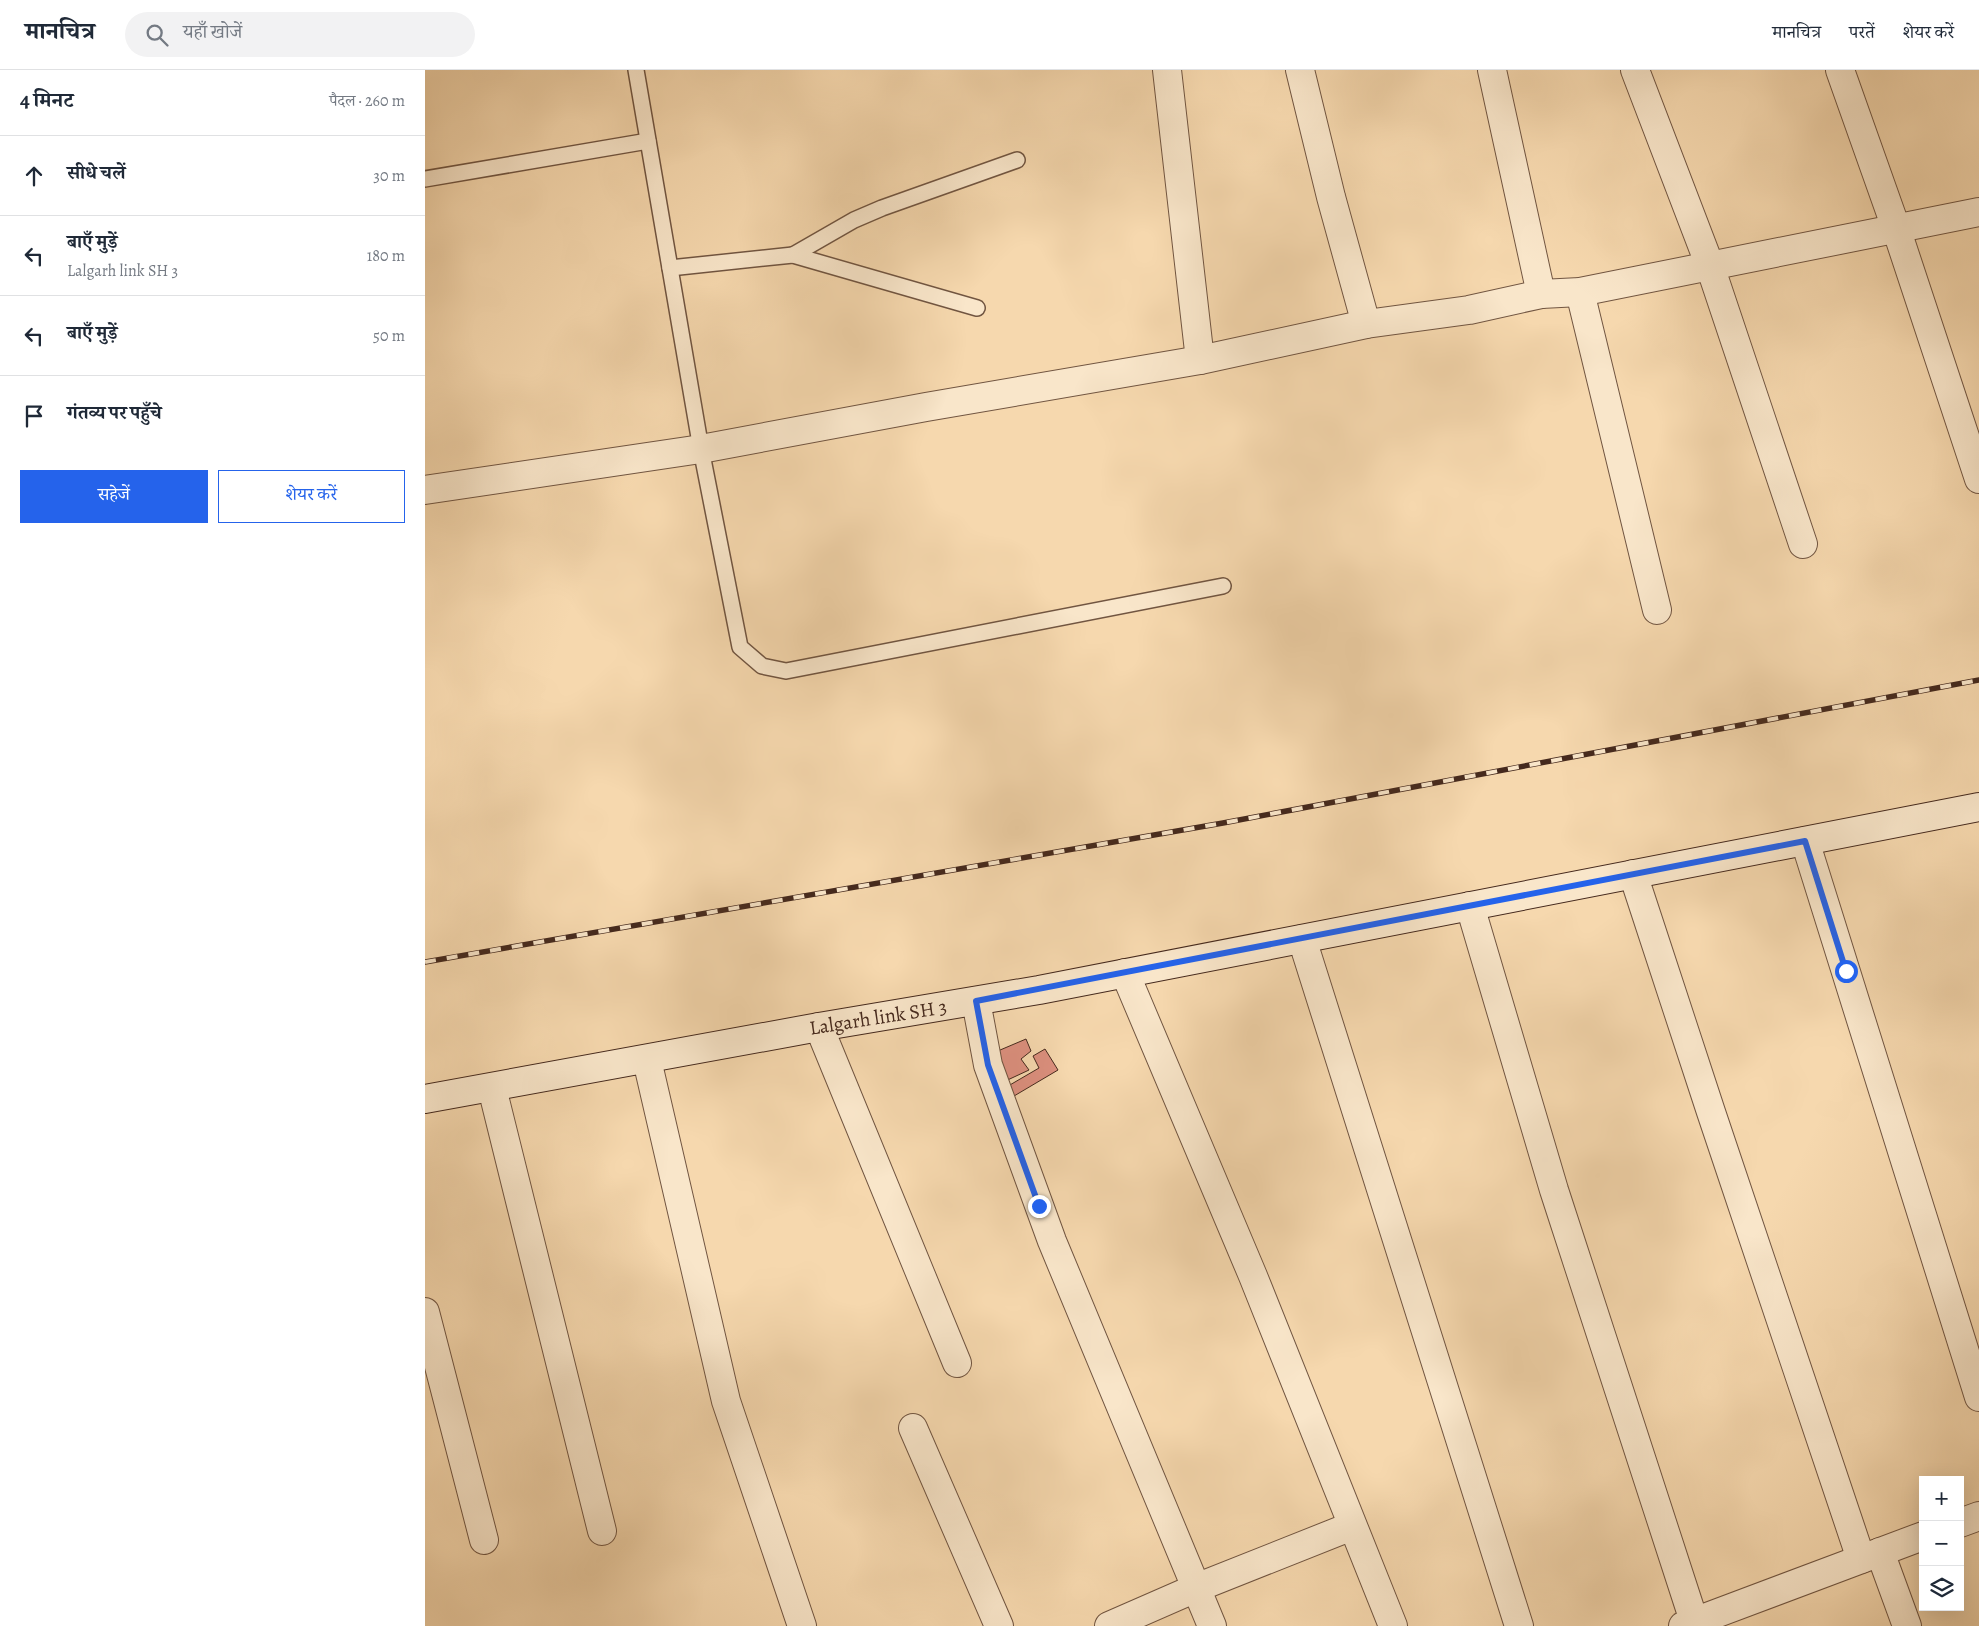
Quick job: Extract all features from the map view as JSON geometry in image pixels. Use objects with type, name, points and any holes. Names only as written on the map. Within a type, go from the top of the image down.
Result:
[{"type":"street","points":[[1167,70],[1200,360]]},
{"type":"street","points":[[1300,70],[1331,197],[1367,324]]},
{"type":"street","points":[[1492,70],[1541,294]]},
{"type":"street","points":[[1635,70],[1710,266],[1803,544]]},
{"type":"street","points":[[1840,70],[1896,228],[1979,478]]},
{"type":"street","points":[[425,490],[701,449],[926,407],[1200,360],[1367,324],[1469,310],[1541,294],[1580,292],[1979,212]]},
{"type":"street","points":[[1580,292],[1657,610]]},
{"type":"street","name":"Lalgarh link SH 3","points":[[425,1099],[647,1060],[819,1027],[976,1001],[1979,807]]},
{"type":"street","points":[[1805,841],[1979,1397]]},
{"type":"street","points":[[1633,874],[1870,1556],[1907,1626]]},
{"type":"street","points":[[1470,906],[1554,1190],[1689,1624],[1744,1615],[1870,1556],[1919,1538]]},
{"type":"street","points":[[1302,939],[1519,1626]]},
{"type":"street","points":[[1125,973],[1253,1276],[1393,1626]]},
{"type":"street","points":[[976,1001],[988,1065],[1052,1241],[1212,1626]]},
{"type":"street","points":[[819,1027],[957,1363]]},
{"type":"street","points":[[647,1060],[726,1401],[802,1626]]},
{"type":"street","points":[[492,1088],[602,1531]]},
{"type":"street","points":[[425,1312],[484,1540]]},
{"type":"street","points":[[913,1428],[999,1626]]},
{"type":"street","points":[[1964,1522],[1979,1516]]},
{"type":"street","points":[[1109,1626],[1196,1588],[1352,1526]]},
{"type":"lane","points":[[635,70],[701,449],[740,647],[762,666],[786,671],[1223,586]]},
{"type":"lane","points":[[425,179],[648,141]]},
{"type":"lane","points":[[793,255],[854,220],[882,208],[1017,160]]},
{"type":"lane","points":[[670,268],[793,255],[977,308]]},
{"type":"building","points":[[1026,1039],[1031,1051],[1021,1059],[1029,1070],[999,1084],[986,1056]]},
{"type":"building","points":[[1045,1049],[1058,1070],[1009,1099],[1003,1089],[1039,1068],[1033,1056]]},
{"type":"railway","points":[[425,962],[1223,823],[1979,680]]},
{"type":"route","points":[[1039,1206],[988,1065],[976,1001],[1805,841],[1846,971]]}]
